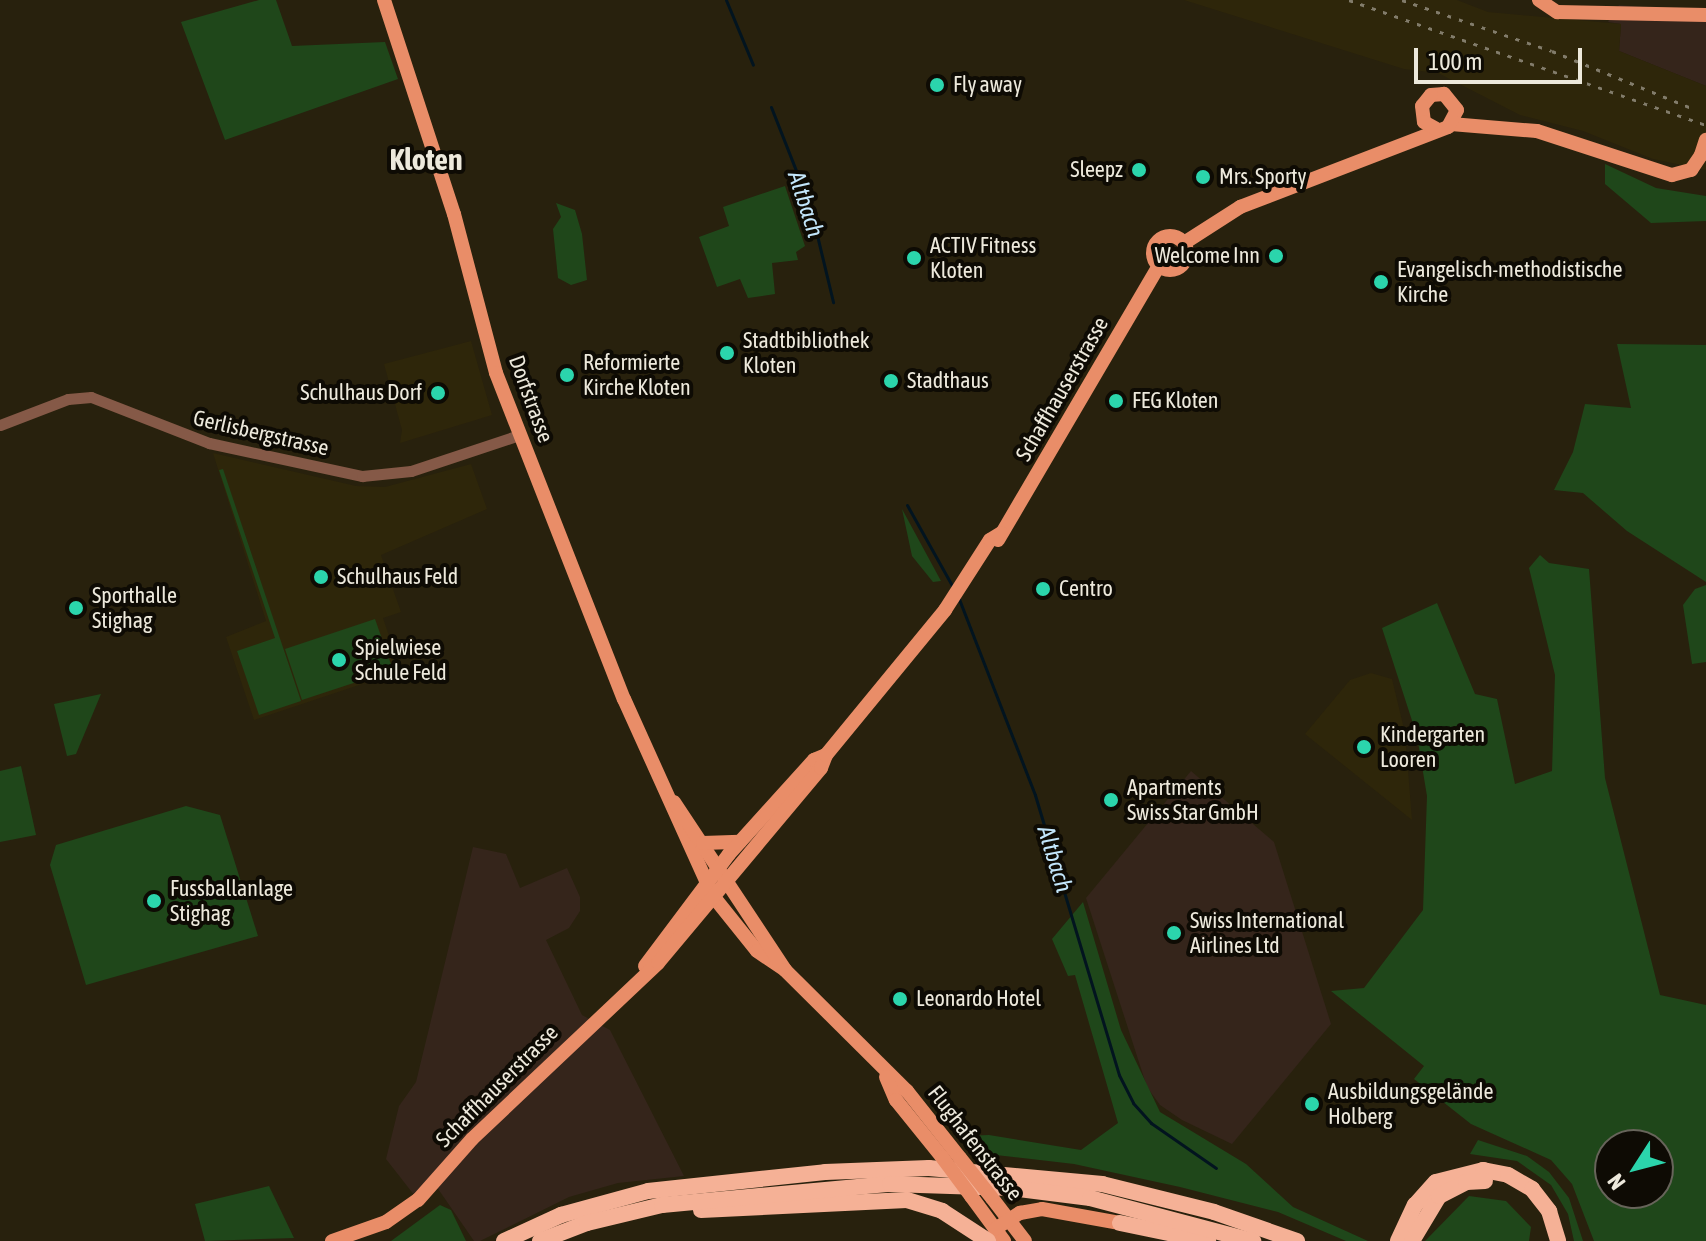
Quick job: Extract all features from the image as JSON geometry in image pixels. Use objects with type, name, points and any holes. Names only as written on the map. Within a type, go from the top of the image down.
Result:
[{"type":"highway","points":[[504,1241],[589,1205],[648,1191],[825,1172],[929,1168],[1102,1184],[1214,1212],[1297,1241]]},
{"type":"highway","points":[[1398,1241],[1415,1205],[1436,1182],[1483,1170],[1508,1175],[1532,1189],[1549,1211],[1558,1241]]},
{"type":"highway","points":[[1412,1241],[1439,1196],[1480,1181],[1506,1185],[1527,1199],[1541,1220],[1546,1241]]},
{"type":"highway","points":[[540,1241],[616,1214],[834,1187],[965,1185],[1090,1198],[1253,1241]]},
{"type":"highway","points":[[616,1214],[896,1199],[942,1211],[996,1237]]},
{"type":"highway","points":[[1120,1223],[1208,1241]]},
{"type":"main road","name":"Dorfstrasse","points":[[384,0],[519,435],[624,699],[672,800],[709,890]]},
{"type":"main road","points":[[1539,0],[1557,12],[1706,15]]},
{"type":"main road","points":[[1390,148],[1422,116],[1424,102],[1435,94],[1448,96],[1455,105],[1493,124]]},
{"type":"main road","points":[[1451,124],[1455,105]]},
{"type":"main road","points":[[1422,116],[1435,128]]},
{"type":"main road","points":[[1184,243],[1240,207],[1451,124],[1493,124],[1537,131],[1672,175],[1691,170],[1706,140]]},
{"type":"main road","points":[[1170,236],[1184,243],[1183,265],[1173,270],[1159,266],[1153,254],[1156,242],[1170,236]]},
{"type":"main road","name":"Schaffhauserstrasse","points":[[332,1241],[386,1222],[418,1200],[458,1153],[637,979],[658,963],[721,875],[821,768],[826,755],[953,598],[1001,533],[1159,266]]},
{"type":"main road","name":"Schaffhauserstrasse","points":[[721,875],[740,842],[814,760],[826,755]]},
{"type":"main road","name":"Dorfstrasse","points":[[672,800],[703,843],[721,875]]},
{"type":"main road","points":[[703,843],[740,842]]},
{"type":"main road","name":"Flughafenstrasse","points":[[721,875],[785,970],[886,1076],[907,1091],[1025,1241]]},
{"type":"main road","name":"Flughafenstrasse","points":[[709,890],[757,951],[785,970]]},
{"type":"main road","name":"Flughafenstrasse","points":[[886,1076],[896,1100],[971,1196],[996,1237]]},
{"type":"main road","points":[[996,1237],[1008,1220],[1042,1209],[1120,1223]]},
{"type":"street","name":"Gerlisbergstrasse","points":[[0,425],[68,399],[91,397],[209,443],[362,476],[411,471],[519,435]]},
{"type":"shaded area","points":[[1184,0],[1457,0],[1488,12],[1621,24],[1619,51],[1706,86],[1706,170],[1653,159],[1583,131],[1520,115],[1438,73],[1404,69]]},
{"type":"shaded area","points":[[1619,5],[1706,12],[1706,86],[1619,51],[1621,24],[1608,22]]},
{"type":"shaded area","name":"Schulhaus Dorf","points":[[471,341],[492,415],[400,443],[402,430],[384,364]]},
{"type":"shaded area","name":"Schulhaus Feld","points":[[213,453],[356,486],[385,487],[471,464],[487,509],[381,555],[401,612],[383,618],[401,671],[254,720],[226,637],[266,621]]},
{"type":"shaded area","name":"Kindergarten Looren","points":[[1371,673],[1392,679],[1405,733],[1412,820],[1305,734],[1350,680]]},
{"type":"shaded area","points":[[1191,771],[1274,842],[1331,1024],[1232,1144],[1182,1120],[1160,1105],[1147,1087],[1086,898]]},
{"type":"shaded area","points":[[473,847],[506,854],[520,888],[567,868],[580,897],[580,911],[569,928],[546,940],[582,1015],[610,1030],[684,1176],[618,1183],[569,1197],[480,1241],[474,1241],[434,1183],[418,1200],[386,1159],[399,1106],[416,1082]]},
{"type":"green space","points":[[259,0],[276,0],[292,46],[385,42],[398,79],[225,140],[181,22]]},
{"type":"green space","points":[[1605,164],[1656,188],[1706,196],[1706,221],[1651,223],[1605,184]]},
{"type":"green space","points":[[785,186],[805,246],[796,252],[798,260],[772,263],[775,294],[748,298],[740,279],[717,287],[699,237],[729,226],[723,207]]},
{"type":"green space","points":[[556,203],[575,210],[582,234],[587,280],[571,285],[558,278],[553,229],[561,217]]},
{"type":"green space","points":[[1617,344],[1706,345],[1706,582],[1627,531],[1583,493],[1554,490],[1573,452],[1585,404],[1631,408]]},
{"type":"green space","points":[[223,469],[301,701],[259,715],[237,651],[275,638],[219,470]]},
{"type":"green space","points":[[902,509],[941,581],[933,582],[912,556]]},
{"type":"green space","points":[[1540,555],[1549,563],[1589,569],[1605,778],[1660,995],[1706,1005],[1706,1241],[1594,1241],[1572,1184],[1551,1160],[1471,1124],[1414,1079],[1424,1066],[1331,991],[1364,988],[1423,910],[1427,796],[1417,736],[1382,628],[1437,603],[1475,694],[1497,699],[1515,784],[1552,771],[1555,675],[1529,568]]},
{"type":"green space","points":[[1706,585],[1706,662],[1692,664],[1683,605],[1695,589]]},
{"type":"green space","name":"Spielwiese Schule Feld","points":[[375,619],[393,670],[302,700],[285,649]]},
{"type":"green space","points":[[101,694],[76,754],[67,756],[54,704]]},
{"type":"green space","points":[[21,766],[36,835],[0,842],[0,771]]},
{"type":"green space","name":"Fussballanlage Stighag","points":[[186,806],[220,815],[258,936],[86,985],[50,865],[56,845]]},
{"type":"green space","points":[[1083,902],[1121,1030],[1160,1112],[1246,1164],[1293,1207],[1368,1241],[1346,1241],[1278,1212],[1180,1187],[1074,1164],[978,1153],[964,1136],[989,1135],[1081,1150],[1118,1123],[1075,975],[1068,976],[1052,939]]},
{"type":"green space","points":[[1478,1140],[1527,1156],[1549,1172],[1569,1198],[1583,1241],[1574,1241],[1568,1214],[1551,1185],[1517,1161],[1470,1154]]},
{"type":"green space","points":[[269,1186],[294,1238],[205,1241],[195,1204]]},
{"type":"green space","points":[[1469,1196],[1506,1201],[1531,1227],[1529,1241],[1425,1241]]},
{"type":"green space","points":[[440,1205],[451,1210],[466,1241],[391,1241]]},
{"type":"waterway","name":"Altbach","points":[[726,0],[753,65]]},
{"type":"waterway","name":"Altbach","points":[[771,107],[810,206],[833,302]]},
{"type":"waterway","name":"Altbach","points":[[907,505],[954,589]]},
{"type":"waterway","name":"Altbach","points":[[959,599],[1035,795],[1119,1075],[1133,1103],[1151,1123],[1216,1168]]},
{"type":"railway","points":[[1349,0],[1706,125]]},
{"type":"railway","points":[[1402,0],[1552,51],[1694,109]]},
{"type":"place","name":"Fly away","points":[[937,85]]},
{"type":"place","name":"Sleepz","points":[[1139,170]]},
{"type":"place","name":"Mrs. Sporty","points":[[1203,177]]},
{"type":"place","name":"Welcome Inn","points":[[1276,256]]},
{"type":"place","name":"ACTIV Fitness Kloten","points":[[914,258]]},
{"type":"place","name":"Evangelisch-methodistische Kirche","points":[[1381,282]]},
{"type":"place","name":"Stadtbibliothek Kloten","points":[[727,353]]},
{"type":"place","name":"Reformierte Kirche Kloten","points":[[567,375]]},
{"type":"place","name":"Stadthaus","points":[[891,381]]},
{"type":"place","name":"Schulhaus Dorf","points":[[438,393]]},
{"type":"place","name":"FEG Kloten","points":[[1116,401]]},
{"type":"place","name":"Schulhaus Feld","points":[[321,577]]},
{"type":"place","name":"Centro","points":[[1043,589]]},
{"type":"place","name":"Sporthalle Stighag","points":[[76,608]]},
{"type":"place","name":"Spielwiese Schule Feld","points":[[339,660]]},
{"type":"place","name":"Kindergarten Looren","points":[[1364,747]]},
{"type":"place","name":"Apartments Swiss Star GmbH","points":[[1111,800]]},
{"type":"place","name":"Fussballanlage Stighag","points":[[154,901]]},
{"type":"place","name":"Swiss International Airlines Ltd","points":[[1174,933]]},
{"type":"place","name":"Leonardo Hotel","points":[[900,999]]},
{"type":"place","name":"Ausbildungsgelände Holberg","points":[[1312,1104]]},
{"type":"district","name":"Kloten","points":[[426,159]]}]
